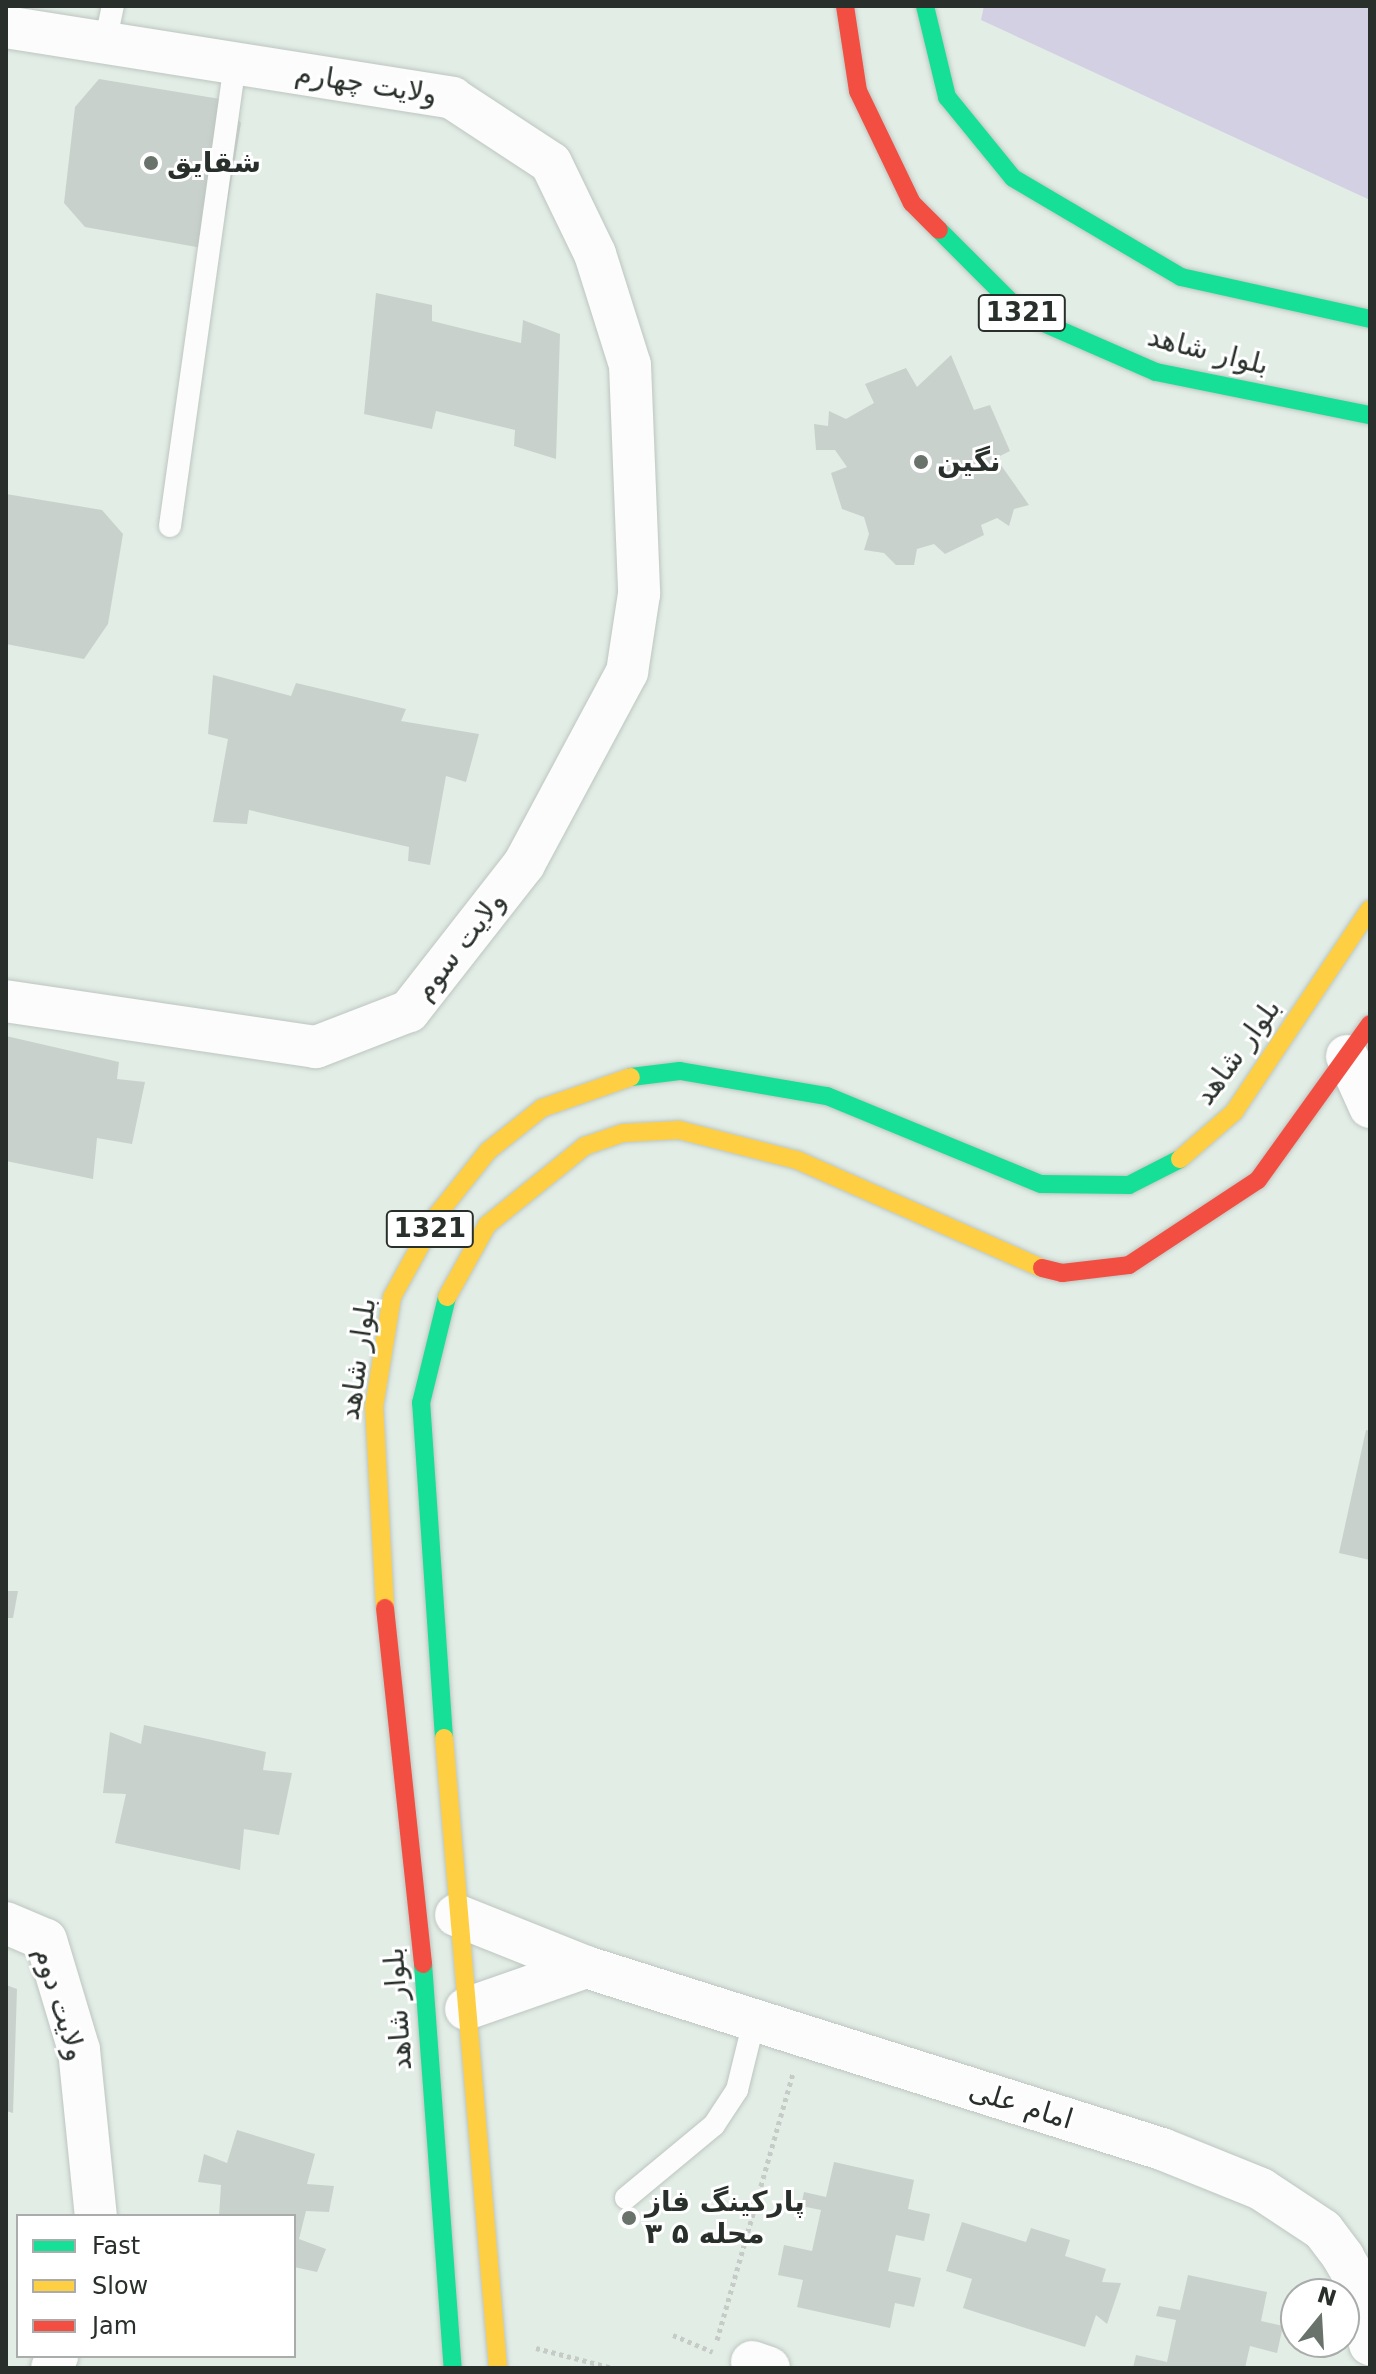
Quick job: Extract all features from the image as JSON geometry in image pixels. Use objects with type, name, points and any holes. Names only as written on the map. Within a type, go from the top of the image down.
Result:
[{"type":"main road","name":"بلوار شاهد","points":[[845,6],[858,91],[912,203],[1023,314],[1156,372],[1370,415]]},
{"type":"main road","points":[[925,6],[947,97],[1013,178],[1181,277],[1370,319]]},
{"type":"main road","name":"بلوار شاهد","points":[[453,2368],[447,2009],[438,1916],[387,1640],[374,1407],[392,1297],[437,1215],[488,1151],[542,1108],[578,1090],[680,1071],[827,1096],[1041,1184],[1129,1185],[1190,1154],[1234,1112],[1305,1020],[1370,909]]},
{"type":"main road","name":"بلوار شاهد","points":[[498,2368],[447,2009],[438,1916],[421,1403],[438,1314],[487,1225],[510,1203],[585,1146],[623,1133],[679,1130],[797,1160],[1009,1259],[1062,1273],[1129,1265],[1258,1180],[1351,1042]]},
{"type":"street","name":"ولایت چهارم","points":[[6,27],[109,24],[235,63],[452,98],[551,163],[595,254],[630,365],[639,594]]},
{"type":"street","name":"ولایت سوم","points":[[6,1001],[316,1047],[409,1011],[524,864],[627,672],[639,594]]},
{"type":"street","points":[[1351,1042],[1370,1106]]},
{"type":"street","name":"امام علی","points":[[438,1916],[586,1967],[1162,2149],[1261,2189],[1323,2230],[1361,2288],[1370,2344],[1363,2368]]},
{"type":"street","name":"ولایت دوم","points":[[6,1923],[46,1940],[79,2050],[95,2209]]},
{"type":"street","points":[[447,2009],[586,1967]]},
{"type":"lane","points":[[170,526],[235,63]]},
{"type":"lane","points":[[626,2198],[714,2125],[737,2090],[754,2021]]},
{"type":"path","points":[[745,2360],[804,2037]]},
{"type":"path","points":[[673,2335],[745,2360]]},
{"type":"path","points":[[496,2337],[613,2368]]},
{"type":"path","points":[[709,2368],[745,2360]]},
{"type":"shaded area","points":[[984,6],[1370,6],[1370,200],[981,20]]},
{"type":"building","name":"شقایق","points":[[99,79],[220,99],[241,123],[226,213],[202,248],[85,227],[64,203],[75,107]]},
{"type":"building","points":[[376,293],[432,305],[432,321],[521,343],[523,320],[560,334],[556,459],[514,446],[515,430],[436,411],[432,429],[364,414]]},
{"type":"building","name":"نگین","points":[[951,355],[974,410],[990,405],[1010,451],[996,458],[1029,505],[1014,509],[1009,526],[997,518],[981,525],[984,535],[945,554],[934,544],[917,549],[914,565],[896,565],[884,553],[864,550],[869,534],[864,517],[842,509],[831,473],[847,467],[835,450],[816,450],[814,424],[828,426],[829,411],[846,419],[874,403],[865,384],[906,368],[917,387]]},
{"type":"building","points":[[6,494],[102,510],[123,534],[108,624],[84,659],[6,644]]},
{"type":"building","points":[[213,675],[291,696],[296,683],[406,709],[401,721],[479,734],[466,782],[446,776],[430,865],[408,861],[409,847],[249,810],[247,824],[213,822],[228,739],[208,734]]},
{"type":"building","points":[[6,1036],[119,1062],[117,1079],[145,1082],[132,1144],[97,1138],[93,1179],[6,1161]]},
{"type":"building","points":[[1366,1430],[1370,1431],[1370,1560],[1339,1553]]},
{"type":"building","points":[[6,1591],[18,1591],[13,1618],[6,1618]]},
{"type":"building","points":[[144,1725],[266,1752],[263,1770],[292,1773],[279,1835],[244,1829],[240,1870],[115,1843],[126,1794],[103,1793],[110,1732],[141,1744]]},
{"type":"building","points":[[6,1985],[17,1989],[13,2113],[6,2111]]},
{"type":"building","points":[[237,2130],[315,2154],[307,2184],[334,2186],[329,2212],[306,2211],[299,2239],[326,2249],[317,2272],[296,2267],[296,2214],[219,2214],[221,2185],[198,2182],[204,2154],[227,2163]]},
{"type":"building","points":[[834,2162],[914,2180],[908,2209],[930,2214],[924,2241],[896,2235],[888,2271],[921,2278],[914,2307],[895,2303],[890,2328],[797,2307],[803,2280],[778,2275],[784,2245],[812,2251],[821,2210],[801,2206],[804,2192],[826,2197]]},
{"type":"building","points":[[962,2222],[1026,2242],[1031,2228],[1070,2240],[1065,2256],[1106,2269],[1102,2282],[1121,2283],[1107,2324],[1096,2315],[1085,2347],[963,2308],[972,2279],[946,2271]]},
{"type":"building","points":[[1188,2275],[1267,2292],[1261,2321],[1280,2325],[1277,2353],[1250,2346],[1245,2368],[1133,2368],[1136,2355],[1167,2362],[1176,2320],[1156,2316],[1159,2306],[1180,2310]]},
{"type":"traffic: fast","points":[[925,6],[947,97],[1013,178],[1181,277],[1370,319]]},
{"type":"traffic: fast","points":[[939,230],[1023,314],[1156,372],[1370,415]]},
{"type":"traffic: fast","points":[[631,1077],[680,1071],[827,1096],[1041,1184],[1129,1185],[1180,1159]]},
{"type":"traffic: fast","points":[[444,1738],[421,1403],[447,1297]]},
{"type":"traffic: fast","points":[[423,1964],[453,2368]]},
{"type":"traffic: slow","points":[[1180,1159],[1234,1112],[1370,909]]},
{"type":"traffic: slow","points":[[385,1608],[374,1407],[392,1297],[437,1215],[488,1151],[542,1108],[631,1077]]},
{"type":"traffic: slow","points":[[447,1297],[487,1225],[585,1146],[623,1133],[679,1130],[797,1160],[1042,1268]]},
{"type":"traffic: slow","points":[[444,1738],[498,2368]]},
{"type":"traffic: jam","points":[[845,6],[858,91],[912,203],[939,230]]},
{"type":"traffic: jam","points":[[1042,1268],[1062,1273],[1129,1265],[1258,1180],[1370,1024]]},
{"type":"traffic: jam","points":[[385,1608],[423,1964]]},
{"type":"place","name":"شقایق","points":[[151,163]]},
{"type":"place","name":"نگین","points":[[921,462]]},
{"type":"place","name":"پارکینگ فاز ۳ محله ۵","points":[[629,2218]]}]
